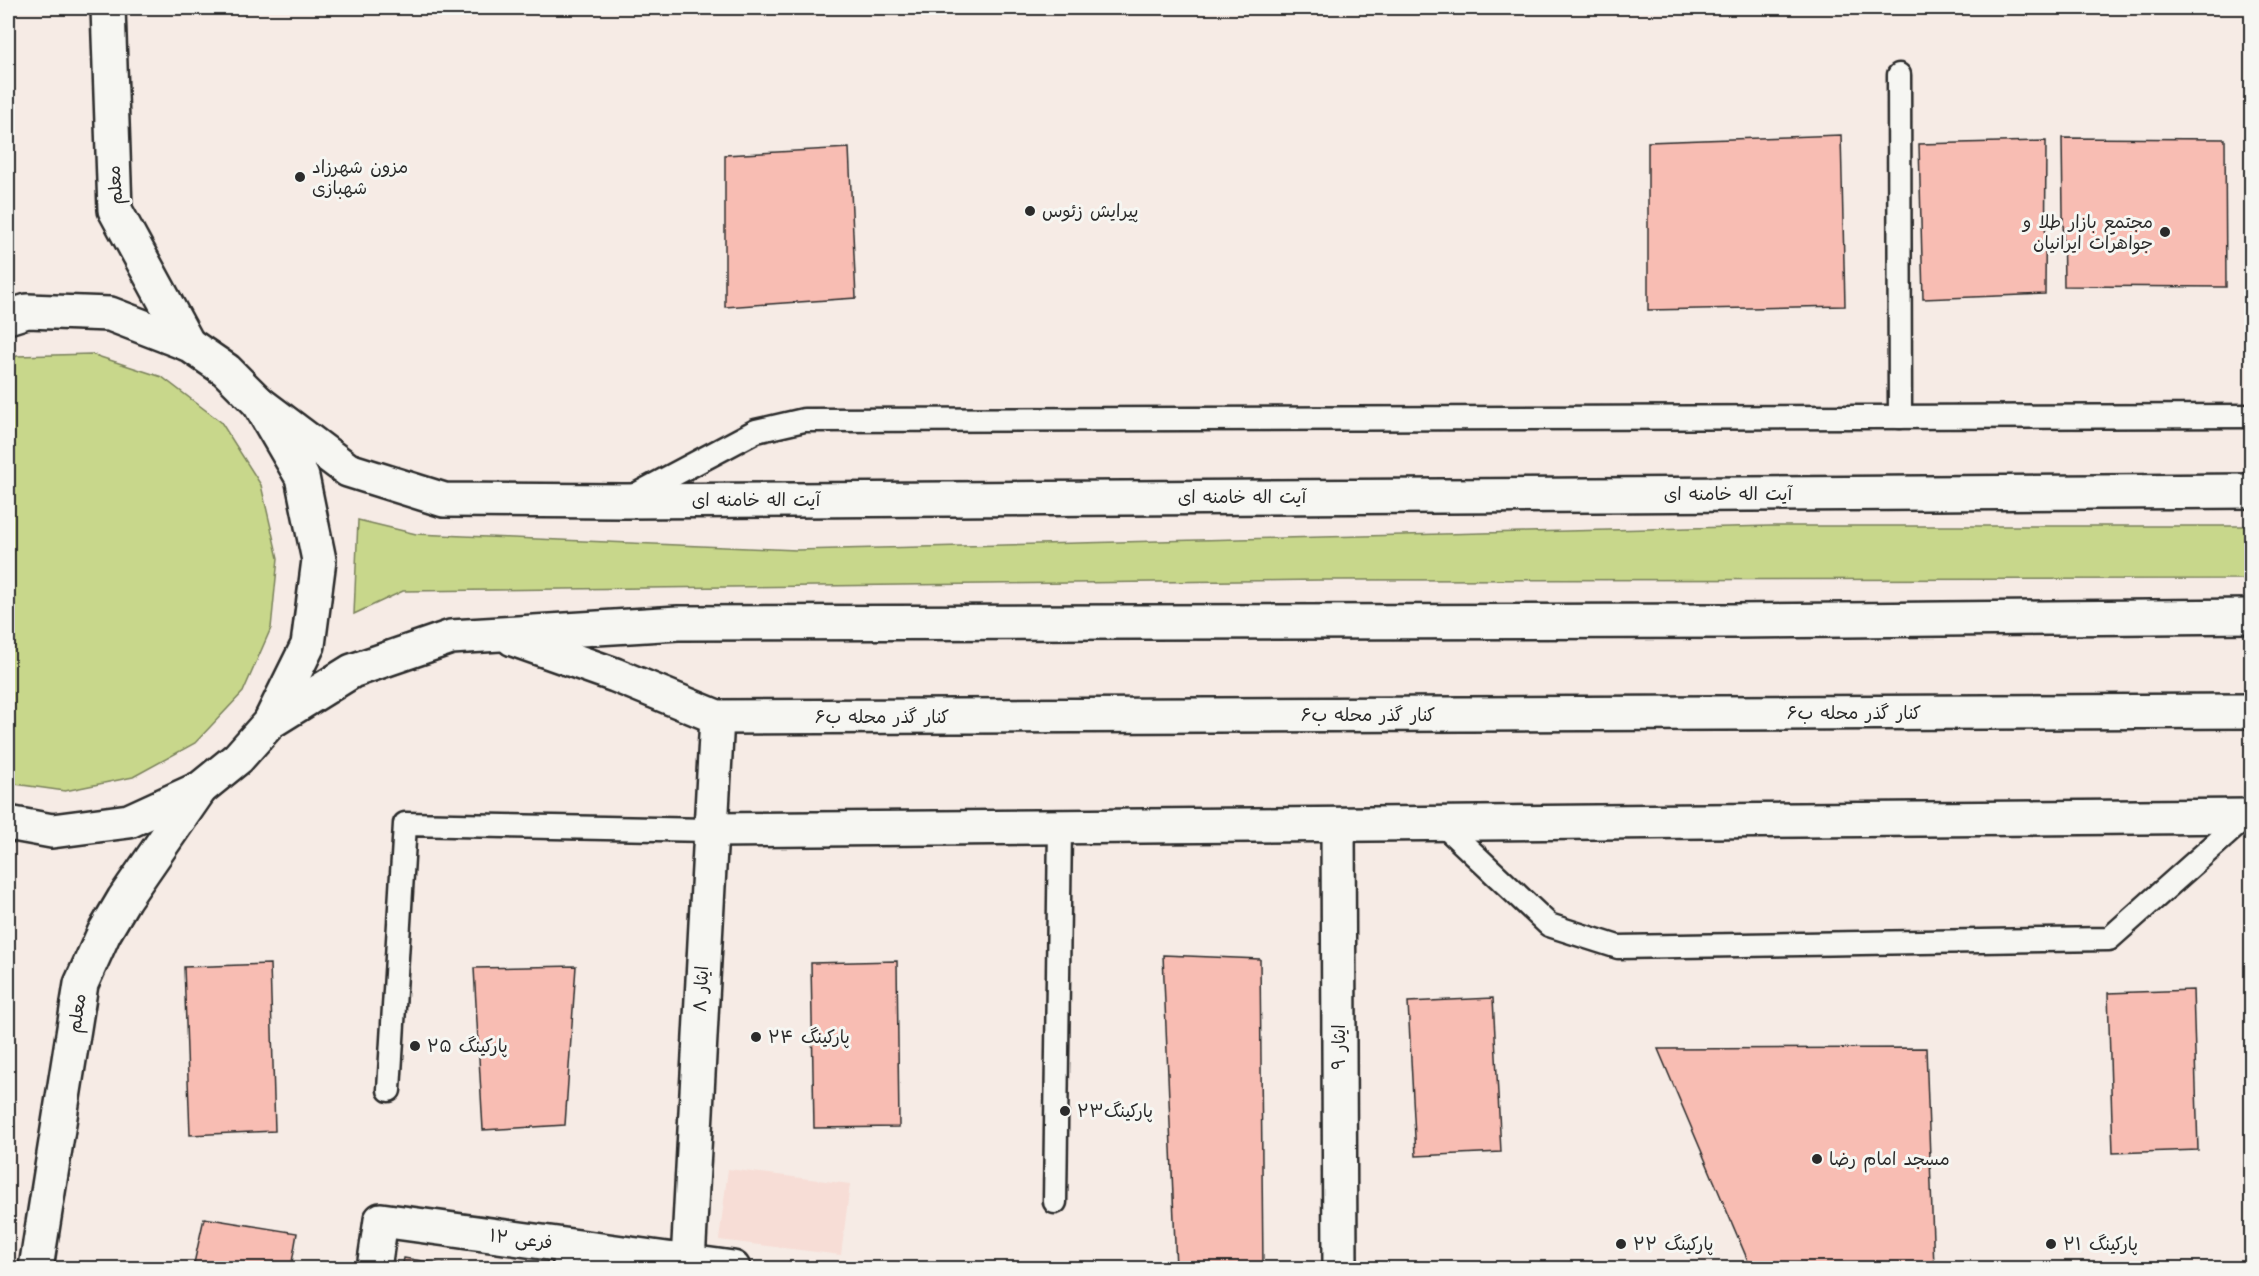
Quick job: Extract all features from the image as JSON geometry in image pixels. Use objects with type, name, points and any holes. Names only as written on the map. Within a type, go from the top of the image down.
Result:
[{"type":"main road","name":"معلم","points":[[108,8],[115,210],[188,344]]},
{"type":"main road","points":[[8,317],[27,311],[110,314],[188,344],[226,370],[259,404],[302,477],[319,560],[308,645],[270,722],[238,758],[201,788],[129,821],[52,831],[8,823]]},
{"type":"main road","name":"آیت اله خامنه ای","points":[[259,404],[348,471],[444,500],[624,501],[2252,491]]},
{"type":"main road","points":[[270,722],[352,671],[451,637],[678,623],[1734,621],[2252,616]]},
{"type":"main road","name":"کنار گذر محله ب۶","points":[[500,634],[615,675],[717,717],[2252,711]]},
{"type":"main road","name":"ایثار ۸","points":[[688,1262],[709,830],[717,717]]},
{"type":"main road","name":"معلم","points":[[36,1269],[81,984],[124,899],[201,788]]},
{"type":"main road","points":[[709,830],[2249,816]]},
{"type":"main road","name":"ایثار ۹","points":[[1338,825],[1340,1269]]},
{"type":"main road","name":"فرعی ۱۲","points":[[374,1269],[381,1220],[565,1257],[688,1262],[733,1269]]},
{"type":"lane","points":[[1899,75],[1900,417]]},
{"type":"lane","points":[[624,501],[756,430],[804,420],[2252,416]]},
{"type":"lane","points":[[1442,824],[1549,925],[1618,947],[2109,939],[2249,816]]},
{"type":"lane","points":[[389,1090],[405,824],[709,830]]},
{"type":"lane","points":[[1055,1202],[1060,827]]},
{"type":"shaded area","points":[[728,1169],[850,1184],[841,1255],[719,1240]]},
{"type":"green space","points":[[91,354],[162,377],[221,422],[261,485],[278,558],[271,628],[243,692],[195,743],[133,777],[65,791],[8,783],[8,360],[17,356]]},
{"type":"green space","points":[[358,520],[416,534],[797,550],[1771,526],[2251,526],[2252,579],[1320,580],[403,591],[354,614]]},
{"type":"building","points":[[1841,135],[1845,306],[1648,310],[1648,142]]},
{"type":"building","points":[[2062,138],[2225,139],[2226,287],[2064,286]]},
{"type":"building","points":[[2046,141],[2045,294],[1923,299],[1919,144]]},
{"type":"building","points":[[849,148],[856,298],[725,307],[725,155]]},
{"type":"building","points":[[1163,955],[1260,959],[1263,1268],[1176,1268]]},
{"type":"building","points":[[897,961],[899,1127],[814,1128],[811,963]]},
{"type":"building","points":[[270,964],[275,1131],[190,1135],[184,967]]},
{"type":"building","points":[[576,966],[565,1125],[483,1130],[474,968]]},
{"type":"building","points":[[2193,990],[2198,1150],[2113,1153],[2108,993]]},
{"type":"building","points":[[1493,998],[1501,1152],[1416,1156],[1408,1002]]},
{"type":"building","name":"مسجد امام رضا","points":[[1926,1048],[1934,1268],[1751,1268],[1658,1049]]},
{"type":"building","points":[[204,1218],[297,1233],[291,1268],[193,1268]]},
{"type":"building","points":[[404,1258],[464,1268],[402,1268]]},
{"type":"place","name":"مزون شهرزاد شهبازی","points":[[300,177]]},
{"type":"place","name":"پیرایش زئوس","points":[[1030,211]]},
{"type":"place","name":"مجتمع بازار طلا و جواهرات ایرانیان","points":[[2165,232]]},
{"type":"place","name":"پارکینگ ۲۴","points":[[756,1037]]},
{"type":"place","name":"پارکینگ ۲۵","points":[[415,1046]]},
{"type":"place","name":"پارکینگ۲۳","points":[[1065,1111]]},
{"type":"place","name":"مسجد امام رضا","points":[[1817,1159]]},
{"type":"place","name":"پارکینگ ۲۲","points":[[1621,1244]]},
{"type":"place","name":"پارکینگ ۲۱","points":[[2051,1244]]}]
